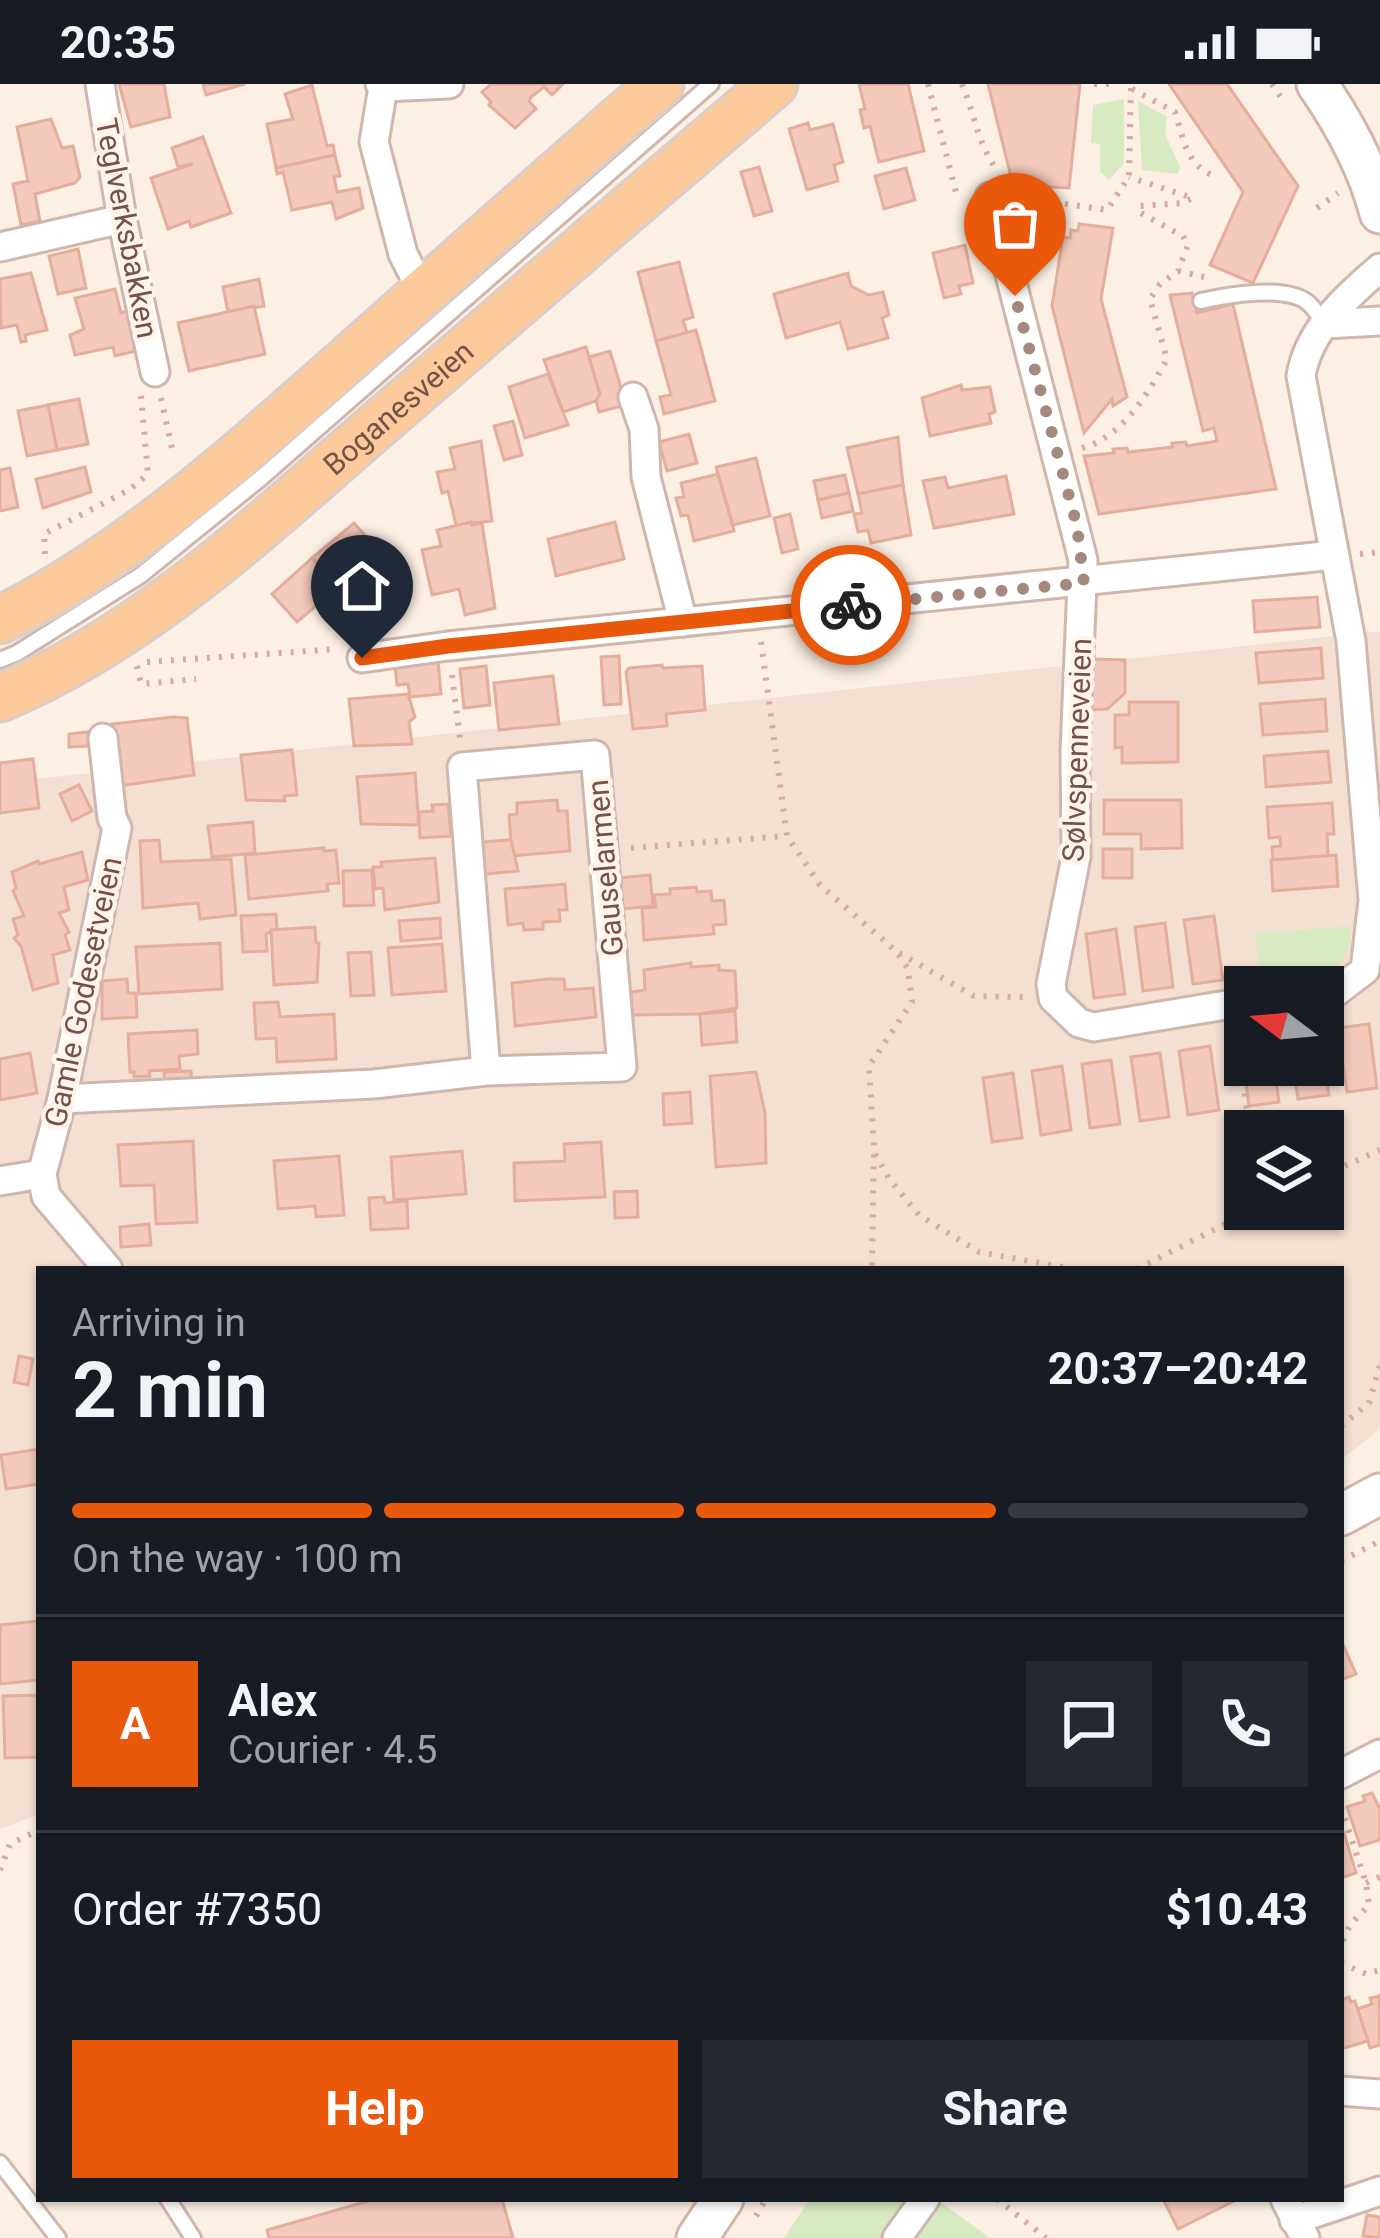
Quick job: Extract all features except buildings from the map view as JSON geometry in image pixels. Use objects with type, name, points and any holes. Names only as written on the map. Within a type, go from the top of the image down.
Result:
[{"type":"main road","points":[[0,620],[64,585],[165,515],[660,84]]},
{"type":"main road","name":"Boganesveien","points":[[0,698],[38,682],[105,642],[221,561],[775,84]]},
{"type":"main road","points":[[1318,105],[1380,152]]},
{"type":"main road","points":[[1318,105],[1375,191],[1380,213]]},
{"type":"main road","points":[[1344,1513],[1380,1494]]},
{"type":"main road","points":[[697,2238],[721,2202]]},
{"type":"street","name":"Teglverksbakken","points":[[100,84],[122,219],[155,373]]},
{"type":"street","points":[[422,293],[403,254],[374,142],[382,86],[449,84]]},
{"type":"street","name":"Sølvspenneveien","points":[[999,188],[1055,454],[1077,526],[1084,583],[1076,731],[1076,856],[1052,998]]},
{"type":"street","points":[[0,247],[122,219]]},
{"type":"street","points":[[1344,986],[1364,970],[1373,900],[1351,641],[1301,376],[1305,352],[1325,324],[1380,268]]},
{"type":"street","points":[[1325,324],[1380,321]]},
{"type":"street","points":[[633,397],[644,429],[646,477],[683,622]]},
{"type":"street","points":[[362,658],[1334,555]]},
{"type":"street","name":"Gamle Godesetveien","points":[[42,1174],[62,1099],[117,828],[103,738]]},
{"type":"street","name":"Gauselarmen","points":[[62,1099],[374,1084],[486,1071],[622,1067],[595,755],[462,767]]},
{"type":"street","points":[[462,767],[486,1071]]},
{"type":"street","points":[[1052,998],[1079,1024],[1094,1028],[1224,1007]]},
{"type":"street","points":[[0,1181],[42,1174],[46,1196],[105,1266]]},
{"type":"street","points":[[1344,1772],[1380,1754]]},
{"type":"street","points":[[1344,2091],[1380,2094]]},
{"type":"street","points":[[1295,2219],[1380,2191]]},
{"type":"street","points":[[897,2238],[923,2202]]},
{"type":"lane","name":"Boganesveien","points":[[0,659],[141,575],[261,478],[711,84]]},
{"type":"lane","points":[[1201,302],[1234,293],[1288,295],[1306,301],[1325,324]]},
{"type":"lane","points":[[0,2163],[58,2238]]},
{"type":"lane","points":[[170,2202],[193,2238]]},
{"type":"path","points":[[928,84],[958,200]]},
{"type":"path","points":[[962,84],[974,108],[977,140],[999,188],[1107,210],[1129,177],[1132,86],[1175,112],[1188,154],[1197,167],[1214,176]]},
{"type":"path","points":[[1094,84],[1118,84]]},
{"type":"path","points":[[1272,84],[1318,105]]},
{"type":"path","points":[[1055,454],[1106,442],[1154,384],[1167,359],[1150,299],[1160,284],[1178,272],[1188,244],[1183,236],[1139,212],[1140,206],[1193,197],[1129,177]]},
{"type":"path","points":[[1317,208],[1350,185]]},
{"type":"path","points":[[51,566],[46,560],[44,534],[129,490],[148,474],[140,386],[155,373],[173,453]]},
{"type":"path","points":[[758,614],[787,836],[820,885],[897,952],[974,996],[1052,998]]},
{"type":"path","points":[[448,646],[462,767]]},
{"type":"path","points":[[136,663],[347,648],[362,658]]},
{"type":"path","points":[[132,649],[141,684],[196,679]]},
{"type":"path","points":[[603,850],[787,836]]},
{"type":"path","points":[[872,1266],[874,1152],[869,1066],[912,1002],[908,969],[897,952]]},
{"type":"path","points":[[1344,1166],[1380,1150]]},
{"type":"path","points":[[874,1152],[919,1216],[979,1252],[1057,1266]]},
{"type":"path","points":[[1142,1266],[1224,1225]]},
{"type":"path","points":[[1344,1424],[1369,1403],[1380,1365]]},
{"type":"path","points":[[1344,1559],[1380,1541]]},
{"type":"path","points":[[1344,1817],[1369,1905],[1344,1939]]},
{"type":"path","points":[[0,1870],[10,1844],[36,1831]]},
{"type":"path","points":[[1366,1883],[1380,1877]]},
{"type":"path","points":[[1344,1965],[1366,1974],[1380,1970]]},
{"type":"path","points":[[1002,2202],[1046,2238]]},
{"type":"shaded area","points":[[1380,631],[1380,1429],[1344,1458],[1344,1266],[36,1266],[36,1815],[0,1829],[0,783]]},
{"type":"green space","points":[[1124,99],[1124,163],[1109,180],[1100,171],[1100,144],[1091,143],[1093,105]]},
{"type":"green space","points":[[1138,101],[1167,117],[1165,134],[1180,167],[1178,174],[1142,170]]},
{"type":"green space","points":[[1351,926],[1349,945],[1338,966],[1259,966],[1255,933]]},
{"type":"green space","points":[[808,2202],[940,2202],[990,2238],[784,2238]]},
{"type":"way so far","points":[[851,605],[1084,583],[1077,526],[1015,296]]},
{"type":"route","points":[[362,658],[851,605]]}]
